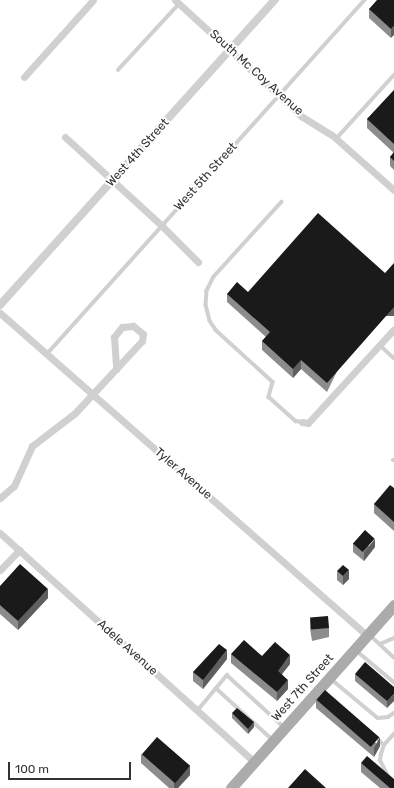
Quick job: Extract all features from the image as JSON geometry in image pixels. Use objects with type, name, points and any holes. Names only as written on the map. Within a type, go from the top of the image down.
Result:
[{"type":"main road","name":"West 7th Street","points":[[231,788],[285,728],[322,692],[329,678],[394,605]]},
{"type":"street","points":[[24,77],[93,0]]},
{"type":"street","name":"West 4th Street","points":[[0,305],[275,0]]},
{"type":"street","name":"South Mc Coy Avenue","points":[[177,2],[301,116],[336,139],[394,190]]},
{"type":"street","points":[[65,137],[162,226],[198,262]]},
{"type":"street","name":"Tyler Avenue","points":[[0,313],[368,634]]},
{"type":"street","points":[[0,498],[10,492],[32,446],[75,413],[92,394],[116,369],[142,341],[143,334],[133,326],[122,327],[114,337],[116,369]]},
{"type":"street","points":[[302,422],[308,423],[394,329]]},
{"type":"street","name":"Adele Avenue","points":[[0,533],[254,762]]},
{"type":"street","points":[[0,570],[19,550]]},
{"type":"lane","name":"West 5th Street","points":[[47,354],[365,0]]},
{"type":"lane","points":[[118,70],[177,2]]},
{"type":"lane","points":[[336,139],[394,75]]},
{"type":"lane","points":[[282,202],[214,277],[207,291],[206,305],[210,321],[216,330],[273,382],[270,397],[296,421],[302,422]]},
{"type":"lane","points":[[380,345],[394,358]]},
{"type":"lane","points":[[368,634],[394,657]]},
{"type":"lane","points":[[380,644],[394,638]]},
{"type":"lane","points":[[355,649],[394,682]]},
{"type":"lane","points":[[197,711],[227,675],[285,728]]},
{"type":"lane","points":[[329,678],[378,718],[388,717],[394,713]]},
{"type":"lane","points":[[216,688],[274,740]]},
{"type":"lane","points":[[388,776],[380,761],[384,745],[394,734]]},
{"type":"lane","points":[[372,735],[384,745]]},
{"type":"building","points":[[377,0],[394,0],[394,26],[391,29],[369,9]]},
{"type":"building","points":[[394,90],[394,144],[367,119]]},
{"type":"building","points":[[394,152],[394,161],[390,157]]},
{"type":"building","points":[[318,213],[385,273],[394,263],[394,307],[327,383],[301,360],[293,369],[262,341],[270,332],[227,294],[237,282],[248,292]]},
{"type":"building","points":[[390,485],[394,488],[394,522],[374,504]]},
{"type":"building","points":[[365,530],[375,539],[363,552],[353,543]]},
{"type":"building","points":[[20,564],[48,589],[18,621],[0,605],[0,586]]},
{"type":"building","points":[[343,565],[349,570],[343,576],[337,571]]},
{"type":"building","points":[[328,616],[329,628],[311,630],[310,618]]},
{"type":"building","points":[[244,640],[262,656],[275,642],[290,655],[278,671],[288,680],[277,692],[231,654]]},
{"type":"building","points":[[219,644],[227,650],[203,680],[193,672]]},
{"type":"building","points":[[365,662],[394,687],[394,694],[387,701],[355,674]]},
{"type":"building","points":[[325,690],[379,737],[371,747],[316,700]]},
{"type":"building","points":[[237,708],[254,722],[248,729],[232,713]]},
{"type":"building","points":[[157,737],[190,766],[175,783],[142,754]]},
{"type":"building","points":[[367,756],[394,779],[394,788],[390,788],[361,763]]},
{"type":"building","points":[[305,769],[326,788],[288,788]]}]
